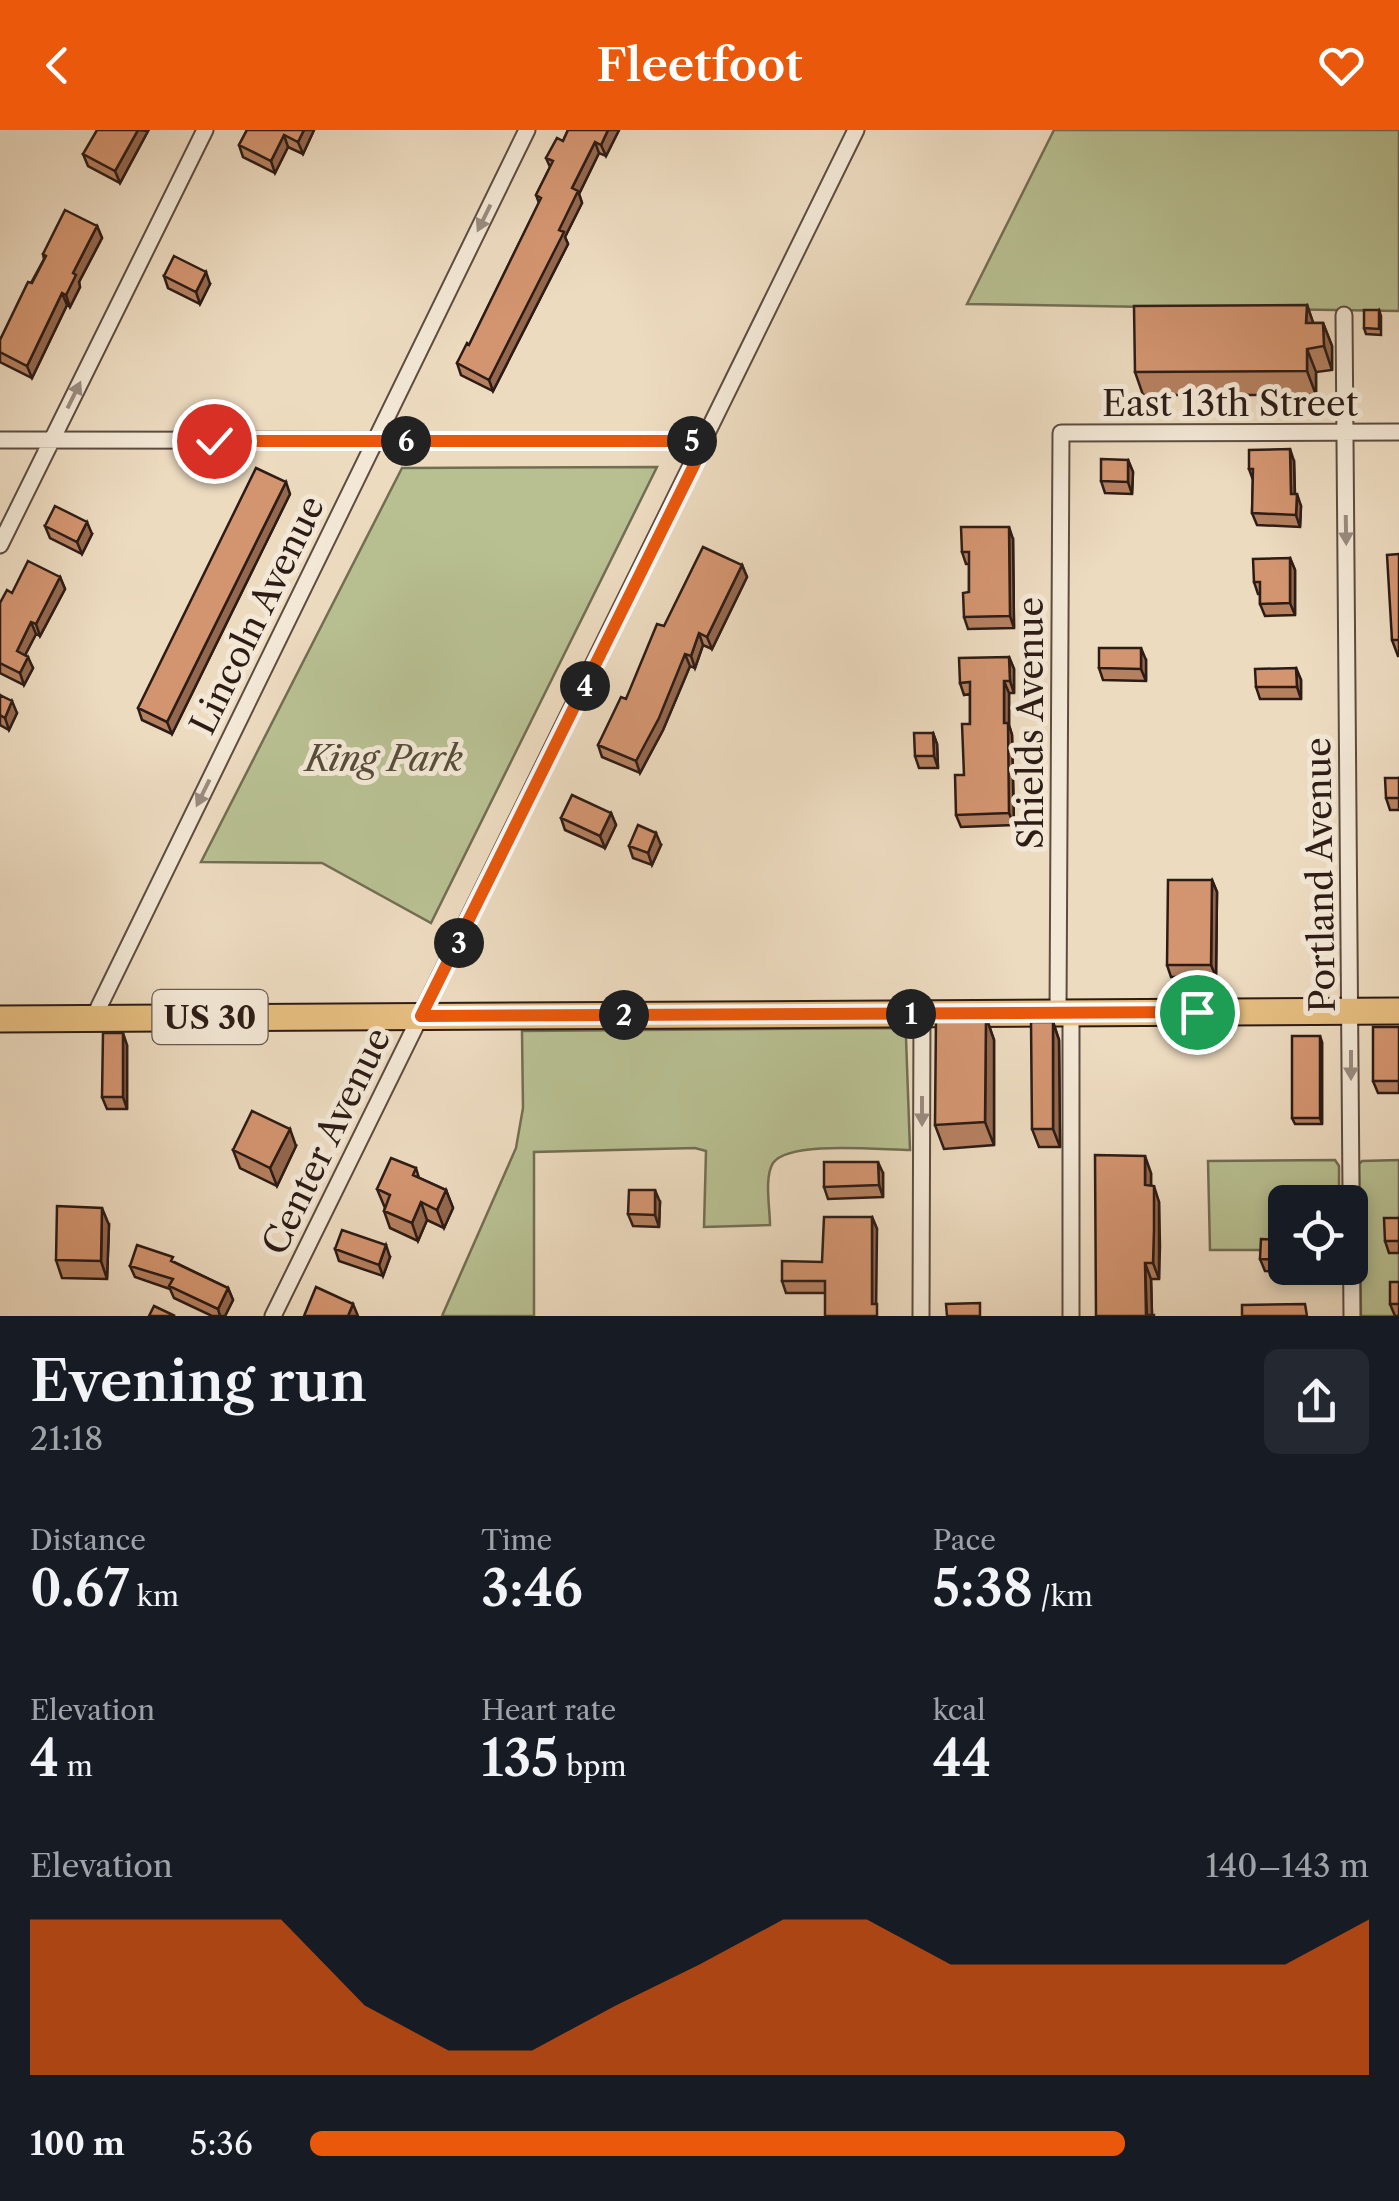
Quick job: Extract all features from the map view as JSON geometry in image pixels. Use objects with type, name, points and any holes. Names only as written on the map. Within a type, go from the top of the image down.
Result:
[{"type":"main road","name":"US 30","points":[[0,1020],[1399,1012]]},
{"type":"street","points":[[0,545],[205,130]]},
{"type":"street","name":"Lincoln Avenue","points":[[93,1018],[527,130]]},
{"type":"street","name":"Center Avenue","points":[[273,1316],[856,130]]},
{"type":"street","name":"Portland Avenue","points":[[1344,315],[1352,1316]]},
{"type":"street","name":"East 13th Street","points":[[1062,432],[1399,432]]},
{"type":"street","name":"Shields Avenue","points":[[1062,432],[1064,1013],[1071,1316]]},
{"type":"street","points":[[0,440],[706,441]]},
{"type":"street","points":[[921,1316],[922,1014]]},
{"type":"green space","points":[[1054,130],[1399,130],[1399,311],[967,304]]},
{"type":"green space","name":"King Park","points":[[657,467],[431,923],[322,863],[201,862],[402,468]]},
{"type":"green space","points":[[899,1028],[906,1038],[910,1150],[816,1149],[782,1156],[773,1163],[769,1176],[770,1225],[704,1227],[706,1151],[695,1148],[534,1152],[534,1316],[442,1316],[516,1148],[523,1108],[522,1031]]},
{"type":"green space","points":[[1335,1160],[1339,1166],[1339,1185],[1268,1185],[1268,1250],[1210,1250],[1208,1161]]},
{"type":"green space","points":[[1399,1160],[1399,1316],[1361,1316],[1361,1285],[1368,1285],[1368,1185],[1359,1185],[1362,1161]]},
{"type":"building","points":[[97,130],[138,130],[115,171],[83,154]]},
{"type":"building","points":[[247,130],[304,130],[298,142],[284,135],[271,161],[239,145]]},
{"type":"building","points":[[568,130],[608,130],[601,145],[595,142],[572,188],[578,191],[559,230],[564,232],[489,380],[457,363],[541,198],[536,195],[553,161],[546,158],[557,138],[563,141]]},
{"type":"building","points":[[65,210],[97,226],[66,295],[62,293],[27,366],[0,352],[0,340],[28,282],[32,283],[46,256],[43,254]]},
{"type":"building","points":[[174,256],[206,272],[196,292],[164,276]]},
{"type":"building","points":[[1307,305],[1306,323],[1323,323],[1324,346],[1307,349],[1307,371],[1135,372],[1134,306]]},
{"type":"building","points":[[1364,310],[1379,310],[1379,329],[1364,328]]},
{"type":"building","points":[[1290,449],[1291,494],[1297,494],[1296,515],[1252,513],[1253,469],[1249,469],[1249,450]]},
{"type":"building","points":[[1101,459],[1128,460],[1128,482],[1101,481]]},
{"type":"building","points":[[256,468],[286,482],[167,722],[138,708]]},
{"type":"building","points":[[55,506],[87,522],[77,542],[45,526]]},
{"type":"building","points":[[961,527],[1009,527],[1010,616],[964,617],[963,593],[969,592],[969,552],[962,552]]},
{"type":"building","points":[[703,547],[742,565],[707,637],[699,633],[691,656],[685,654],[659,718],[636,761],[598,745],[621,697],[626,699],[657,624],[664,626]]},
{"type":"building","points":[[1399,554],[1399,640],[1392,640],[1387,555]]},
{"type":"building","points":[[1290,558],[1290,603],[1260,604],[1260,582],[1254,582],[1253,559]]},
{"type":"building","points":[[28,561],[60,577],[17,651],[28,657],[20,673],[0,663],[0,603],[7,590],[12,593]]},
{"type":"building","points":[[1099,648],[1141,648],[1141,669],[1099,668]]},
{"type":"building","points":[[1009,657],[1010,681],[1004,681],[1004,723],[1008,723],[1009,813],[956,815],[955,775],[964,775],[962,724],[970,724],[970,682],[960,683],[959,658]]},
{"type":"building","points":[[1296,668],[1297,687],[1256,687],[1255,669]]},
{"type":"building","points":[[0,695],[12,701],[5,718],[0,715]]},
{"type":"building","points":[[914,733],[933,733],[934,756],[915,756]]},
{"type":"building","points":[[1385,778],[1399,778],[1399,798],[1386,798]]},
{"type":"building","points":[[572,795],[611,813],[600,836],[561,818]]},
{"type":"building","points":[[638,825],[656,833],[648,853],[629,846]]},
{"type":"building","points":[[1168,880],[1212,880],[1211,965],[1167,965]]},
{"type":"building","points":[[936,1017],[986,1017],[985,1122],[935,1125]]},
{"type":"building","points":[[1031,1022],[1053,1022],[1053,1129],[1032,1129]]},
{"type":"building","points":[[1373,1027],[1399,1027],[1399,1081],[1373,1081]]},
{"type":"building","points":[[103,1033],[123,1033],[123,1097],[102,1097]]},
{"type":"building","points":[[1292,1036],[1320,1036],[1320,1118],[1292,1118]]},
{"type":"building","points":[[252,1111],[290,1129],[270,1168],[233,1150]]},
{"type":"building","points":[[1095,1155],[1145,1156],[1145,1185],[1154,1186],[1153,1263],[1145,1263],[1146,1315],[1154,1316],[1096,1316]]},
{"type":"building","points":[[391,1158],[416,1168],[413,1175],[446,1190],[437,1210],[421,1202],[412,1223],[384,1211],[390,1195],[377,1189]]},
{"type":"building","points":[[824,1162],[878,1162],[879,1185],[824,1187]]},
{"type":"building","points":[[629,1190],[655,1190],[655,1215],[628,1214]]},
{"type":"building","points":[[57,1206],[102,1208],[101,1261],[56,1260]]},
{"type":"building","points":[[824,1217],[872,1217],[872,1304],[877,1304],[877,1316],[825,1316],[825,1281],[782,1281],[782,1261],[822,1262]]},
{"type":"building","points":[[1384,1218],[1399,1218],[1399,1241],[1385,1241]]},
{"type":"building","points":[[342,1230],[386,1245],[379,1265],[335,1249]]},
{"type":"building","points":[[1261,1239],[1268,1239],[1268,1259],[1260,1259]]},
{"type":"building","points":[[137,1245],[173,1257],[171,1261],[228,1288],[218,1309],[169,1286],[173,1279],[130,1266]]},
{"type":"building","points":[[1390,1282],[1399,1282],[1399,1304],[1390,1304]]},
{"type":"building","points":[[316,1287],[353,1304],[348,1316],[304,1316]]},
{"type":"building","points":[[980,1303],[980,1316],[947,1316],[946,1304]]},
{"type":"building","points":[[1305,1304],[1307,1316],[1242,1316],[1242,1305]]},
{"type":"building","points":[[154,1306],[175,1316],[149,1316]]},
{"type":"route","points":[[214,441],[706,441],[421,1016],[1197,1012]]}]
